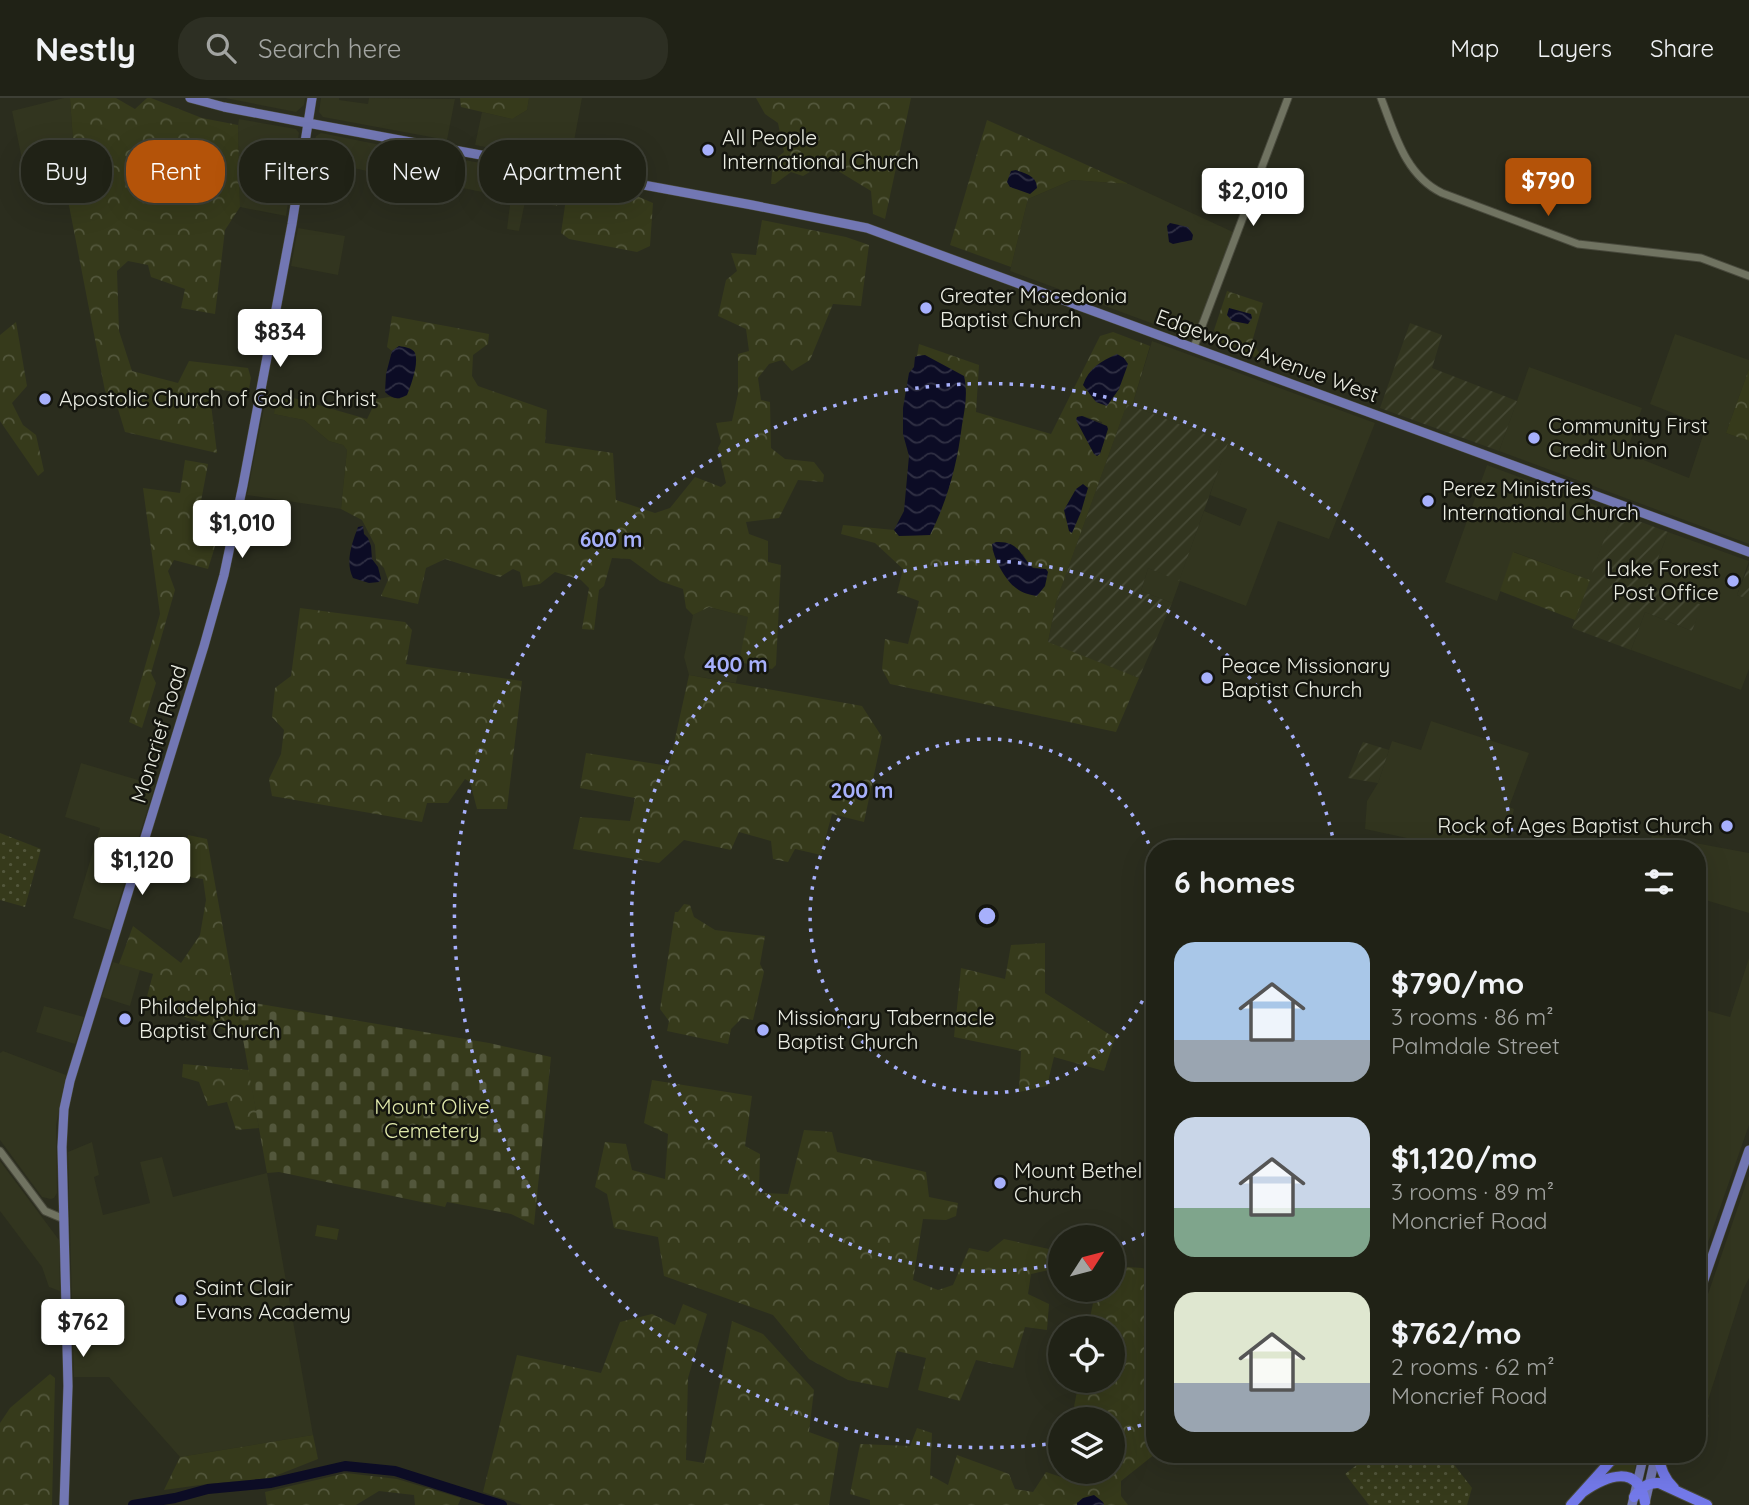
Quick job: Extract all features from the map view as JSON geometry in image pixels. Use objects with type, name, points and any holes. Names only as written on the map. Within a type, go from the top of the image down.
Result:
[{"type":"highway","points":[[1571,1505],[1609,1463]]},
{"type":"highway","points":[[1659,1463],[1665,1478],[1679,1492]]},
{"type":"highway","points":[[1583,1492],[1601,1480],[1627,1478],[1640,1495],[1659,1483],[1707,1505]]},
{"type":"main road","name":"Edgewood Avenue West","points":[[190,98],[308,123],[851,223],[1749,552]]},
{"type":"main road","name":"Moncrief Road","points":[[64,1502],[68,1385],[62,1132],[66,1099],[224,575],[285,262],[312,98]]},
{"type":"main road","points":[[1706,1274],[1749,1150]]},
{"type":"main road","points":[[1640,1495],[1643,1463]]},
{"type":"main road","points":[[1640,1495],[1653,1463]]},
{"type":"street","points":[[1194,347],[1288,98]]},
{"type":"street","points":[[1381,98],[1403,154],[1413,170],[1427,184],[1442,193],[1578,244],[1701,258],[1749,276]]},
{"type":"street","points":[[0,1151],[46,1211],[64,1219]]},
{"type":"shaded area","points":[[70,98],[73,140],[21,140],[21,154],[12,111]]},
{"type":"shaded area","points":[[225,98],[305,98],[304,105],[296,112]]},
{"type":"shaded area","points":[[321,98],[339,98],[368,104],[369,98],[455,99],[447,140],[323,117],[319,112]]},
{"type":"shaded area","points":[[529,98],[582,98],[574,140],[479,140],[479,146],[475,145],[482,112],[512,119],[527,110]]},
{"type":"shaded area","points":[[239,119],[296,129],[299,133],[298,140],[239,140],[239,166],[238,125]]},
{"type":"shaded area","points":[[321,133],[368,142],[368,171],[354,168],[354,140],[315,140]]},
{"type":"shaded area","points":[[465,160],[479,163],[479,191],[465,188]]},
{"type":"shaded area","points":[[1072,180],[1129,184],[1233,232],[1192,336],[1010,271],[1028,199]]},
{"type":"shaded area","points":[[240,203],[288,203],[286,216],[240,207]]},
{"type":"shaded area","points":[[510,203],[525,203],[519,231],[507,229]]},
{"type":"shaded area","points":[[298,228],[345,236],[338,275],[291,266]]},
{"type":"shaded area","points":[[1410,323],[1442,335],[1432,368],[1517,401],[1499,451],[1380,408]]},
{"type":"shaded area","points":[[1675,334],[1749,360],[1749,369],[1726,433],[1749,441],[1749,544],[1499,451],[1529,367],[1642,408],[1626,453],[1689,478],[1706,426],[1650,404]]},
{"type":"shaded area","points":[[1152,341],[1375,423],[1329,539],[1278,521],[1246,606],[1180,581],[1172,603],[1141,591],[1148,568],[1179,580],[1204,511],[1240,526],[1247,509],[1210,495],[1227,443],[1132,406]]},
{"type":"shaded area","points":[[267,392],[276,393],[274,414],[304,420],[329,441],[343,445],[347,450],[341,509],[247,495]]},
{"type":"shaded area","points":[[1127,404],[1228,443],[1179,581],[1148,568],[1141,591],[1172,603],[1139,678],[1048,643],[1056,602]]},
{"type":"shaded area","points":[[1487,465],[1614,512],[1590,580],[1514,552],[1497,601],[1445,582]]},
{"type":"shaded area","points":[[1614,512],[1668,532],[1648,585],[1702,605],[1692,631],[1645,612],[1631,650],[1572,628]]},
{"type":"shaded area","points":[[1668,532],[1749,561],[1737,595],[1749,600],[1749,669],[1741,690],[1631,650],[1645,612],[1692,631],[1701,605],[1648,585]]},
{"type":"shaded area","points":[[1749,565],[1749,600],[1737,595]]},
{"type":"shaded area","points":[[708,607],[749,617],[736,683],[689,675],[684,657],[693,615]]},
{"type":"shaded area","points":[[1431,721],[1529,753],[1509,807],[1514,809],[1507,840],[1416,840],[1365,829],[1367,801],[1378,783],[1392,741],[1421,750]]},
{"type":"shaded area","points":[[1363,742],[1389,750],[1378,783],[1348,778]]},
{"type":"shaded area","points":[[81,763],[155,785],[110,930],[73,918],[100,828],[65,817]]},
{"type":"shaded area","points":[[1652,835],[1679,840],[1651,840]]},
{"type":"shaded area","points":[[1706,845],[1749,853],[1749,913],[1706,900]]},
{"type":"shaded area","points":[[1749,958],[1749,1125],[1706,1248],[1706,1010],[1730,1017]]},
{"type":"shaded area","points":[[113,962],[140,970],[130,1006],[102,997]]},
{"type":"shaded area","points":[[44,1006],[84,1017],[75,1044],[36,1032]]},
{"type":"shaded area","points":[[3,1051],[66,1075],[56,1125],[57,1193],[54,1198],[42,1197],[0,1140],[0,1053]]},
{"type":"shaded area","name":"Saint Clair Evans Academy","points":[[92,1142],[99,1175],[94,1177],[103,1215],[150,1203],[140,1162],[162,1157],[173,1197],[267,1173],[313,1435],[180,1457],[109,1377],[74,1377],[68,1152]]},
{"type":"shaded area","points":[[0,1161],[59,1240],[60,1291],[49,1287],[42,1267],[0,1211]]},
{"type":"shaded area","points":[[1749,1175],[1749,1278],[1706,1407],[1706,1300]]},
{"type":"green space","points":[[70,98],[116,98],[135,109],[147,98],[151,98],[202,118],[238,125],[240,207],[225,230],[215,314],[181,308],[185,289],[151,277],[148,265],[128,261],[117,271],[119,331],[132,371],[178,383],[189,361],[248,368],[251,378],[248,394],[209,388],[217,453],[125,432],[118,409],[105,391],[69,203],[112,203],[112,140],[73,140]]},
{"type":"green space","points":[[460,98],[529,98],[527,110],[512,119],[461,107]]},
{"type":"green space","points":[[756,98],[911,98],[885,219],[873,214],[871,191],[825,163],[803,176],[791,172],[771,184],[773,161],[784,152],[778,123],[765,114]]},
{"type":"green space","points":[[987,120],[1129,184],[1072,180],[1028,199],[1011,267],[950,245]]},
{"type":"green space","points":[[646,200],[653,203],[650,246],[637,252],[569,239],[561,233],[565,203],[646,203]]},
{"type":"green space","points":[[762,220],[846,237],[869,245],[861,306],[833,304],[810,360],[792,371],[782,360],[769,364],[758,378],[761,400],[770,402],[771,448],[785,459],[814,462],[824,475],[823,482],[798,480],[779,518],[746,522],[749,534],[768,541],[768,562],[781,565],[776,665],[772,669],[739,662],[748,617],[709,607],[693,615],[686,608],[683,589],[660,581],[630,559],[612,558],[604,586],[599,590],[594,630],[582,629],[589,588],[581,580],[555,572],[540,584],[523,587],[520,572],[513,569],[500,577],[445,559],[426,568],[418,604],[381,596],[388,580],[384,568],[376,560],[375,545],[362,520],[341,509],[347,450],[343,445],[329,441],[304,420],[274,414],[276,393],[367,419],[377,399],[400,399],[399,346],[392,351],[387,347],[392,316],[489,334],[488,344],[473,355],[472,376],[478,386],[547,410],[545,443],[613,453],[616,500],[655,513],[670,508],[695,477],[721,487],[726,483],[718,448],[721,442],[716,423],[732,421],[738,394],[738,354],[749,351],[746,329],[718,316],[726,280],[737,271],[731,253],[756,255]]},
{"type":"green space","points":[[1227,291],[1263,303],[1252,342],[1260,354],[1259,359],[1220,342],[1214,330]]},
{"type":"green space","points":[[16,322],[27,386],[12,403],[23,425],[36,435],[44,471],[38,476],[0,421],[0,335]]},
{"type":"green space","points":[[1113,332],[1150,346],[1132,406],[1127,404],[1056,602],[1048,642],[1139,678],[1116,732],[890,684],[882,669],[885,639],[908,644],[919,601],[897,593],[903,569],[875,543],[841,534],[843,525],[894,530],[899,536],[929,535],[925,355],[917,356],[919,344],[979,365],[976,412],[1051,434],[1100,336]],"holes":[[[1083,416],[1102,422],[1104,441],[1100,454],[1077,417]],[[992,549],[1023,554],[1032,566],[1046,569],[1013,586]]]},
{"type":"green space","points":[[1749,369],[1749,441],[1726,433]]},
{"type":"green space","points":[[185,460],[208,464],[195,533],[217,540],[208,569],[174,560],[168,571],[175,590],[151,673],[156,683],[142,728],[129,722],[160,614],[143,488],[180,493]]},
{"type":"green space","points":[[1513,552],[1590,580],[1575,620],[1500,591]]},
{"type":"green space","points":[[300,608],[405,622],[412,630],[406,664],[522,681],[507,809],[477,809],[470,782],[465,779],[448,803],[427,803],[422,822],[272,796],[269,779],[281,754],[284,730],[272,717],[275,688],[291,676]]},
{"type":"green space","points":[[689,675],[862,706],[882,737],[864,822],[832,814],[821,855],[795,849],[788,862],[773,859],[771,841],[739,832],[731,850],[684,840],[659,863],[573,849],[580,817],[630,821],[635,798],[580,788],[586,753],[669,766]]},
{"type":"green space","points":[[0,833],[41,849],[25,907],[0,900]]},
{"type":"green space","points":[[188,835],[207,839],[243,1040],[220,1028],[145,1004],[153,974],[119,964],[133,926],[181,963],[200,935],[206,900],[203,879],[181,876]]},
{"type":"green space","points":[[684,904],[690,905],[694,917],[715,930],[765,936],[760,964],[764,972],[753,1020],[742,1018],[731,1029],[728,1044],[667,1031],[669,1021],[660,1009],[675,912]]},
{"type":"green space","points":[[1045,943],[1045,993],[1115,1038],[1104,1071],[1054,1057],[1047,1086],[1019,1092],[1021,1051],[954,1037],[961,968],[1005,979],[1011,945]]},
{"type":"green space","name":"Mount Olive Cemetery","points":[[236,1000],[489,1043],[551,1057],[534,1225],[511,1214],[447,1202],[445,1207],[279,1172],[267,1173]]},
{"type":"green space","points":[[183,1064],[249,1070],[259,1128],[236,1130],[227,1102],[208,1106],[199,1082],[182,1077]]},
{"type":"green space","points":[[652,1080],[752,1096],[745,1146],[760,1154],[759,1193],[788,1194],[804,1130],[832,1132],[837,1152],[926,1172],[929,1197],[958,1203],[956,1216],[946,1220],[923,1219],[913,1280],[938,1290],[953,1285],[969,1248],[988,1252],[1004,1239],[1048,1249],[1048,1270],[1031,1274],[1028,1294],[1049,1304],[1047,1330],[1025,1327],[1013,1368],[976,1360],[960,1401],[918,1390],[926,1358],[897,1351],[888,1388],[848,1380],[809,1359],[773,1315],[664,1276],[658,1237],[614,1228],[607,1194],[595,1187],[605,1142],[626,1144],[632,1170],[665,1179],[668,1134],[644,1123]]},
{"type":"green space","points":[[317,1225],[339,1229],[337,1240],[315,1236]]},
{"type":"green space","points":[[1125,1267],[1146,1270],[1146,1461],[1125,1478],[1125,1407],[1074,1407],[1077,1393],[1125,1393],[1125,1316],[1090,1316],[1093,1302],[1125,1302]]},
{"type":"green space","points":[[683,1304],[707,1314],[688,1378],[686,1460],[704,1463],[732,1321],[763,1334],[814,1390],[809,1432],[839,1443],[829,1505],[522,1505],[483,1492],[517,1355],[601,1373],[620,1322],[652,1314],[675,1325]]},
{"type":"green space","points":[[50,1374],[55,1378],[52,1505],[0,1505],[0,1423],[10,1408]]},
{"type":"green space","points":[[917,1428],[932,1433],[930,1475],[948,1485],[957,1455],[1009,1474],[1015,1489],[1033,1492],[1046,1472],[1048,1484],[1121,1484],[1121,1496],[1128,1505],[1077,1502],[1077,1505],[870,1505],[870,1500],[850,1494],[860,1444],[910,1446]]},
{"type":"green space","points":[[313,1435],[318,1459],[270,1478],[164,1490],[180,1457]]},
{"type":"green space","points":[[1359,1463],[1453,1463],[1472,1488],[1467,1505],[1369,1505],[1345,1474]]},
{"type":"green space","points":[[1611,1463],[1636,1463],[1633,1475],[1606,1475],[1604,1471]]},
{"type":"green space","points":[[346,1473],[397,1479],[461,1498],[458,1505],[415,1505],[414,1495],[379,1491],[356,1505],[267,1505],[265,1492]]},
{"type":"water","points":[[1016,170],[1030,176],[1037,184],[1037,188],[1030,194],[1010,187],[1007,182],[1011,171]]},
{"type":"water","points":[[1170,223],[1188,227],[1193,235],[1192,240],[1173,244],[1169,242],[1167,226]]},
{"type":"water","points":[[1229,308],[1251,314],[1252,318],[1248,324],[1232,321],[1227,315]]},
{"type":"water","points":[[399,346],[414,351],[416,363],[407,395],[396,398],[385,392],[386,374],[392,351]]},
{"type":"water","points":[[1117,354],[1128,364],[1119,389],[1107,406],[1096,402],[1083,385],[1096,366]]},
{"type":"water","points":[[925,355],[964,376],[964,413],[951,482],[930,535],[899,536],[894,530],[904,511],[909,456],[903,434],[903,408],[909,373],[914,367],[915,357]]},
{"type":"water","points":[[1082,416],[1107,426],[1100,454],[1097,456],[1076,420]]},
{"type":"water","points":[[1083,484],[1088,488],[1072,533],[1069,531],[1064,510],[1076,489]]},
{"type":"water","points":[[363,526],[371,546],[372,559],[378,567],[381,579],[379,582],[369,583],[353,578],[351,572],[349,559],[352,546],[358,527]]},
{"type":"water","points":[[996,542],[1015,546],[1033,568],[1046,569],[1048,572],[1045,586],[1037,596],[1021,591],[1008,580],[995,556],[992,544]]},
{"type":"water","points":[[1094,1495],[1104,1505],[1077,1505],[1083,1498]]},
{"type":"waterway","points":[[133,1505],[208,1489],[271,1483],[345,1466],[395,1471],[502,1505]]},
{"type":"place","name":"All People International Church","points":[[708,150]]},
{"type":"place","name":"Greater Macedonia Baptist Church","points":[[926,308]]},
{"type":"place","name":"Apostolic Church of God in Christ","points":[[45,399]]},
{"type":"place","name":"Community First Credit Union","points":[[1534,438]]},
{"type":"place","name":"Perez Ministries International Church","points":[[1428,501]]},
{"type":"place","name":"Lake Forest Post Office","points":[[1733,581]]},
{"type":"place","name":"Peace Missionary Baptist Church","points":[[1207,678]]},
{"type":"place","name":"Rock of Ages Baptist Church","points":[[1727,826]]},
{"type":"place","name":"Philadelphia Baptist Church","points":[[125,1019]]},
{"type":"place","name":"Missionary Tabernacle Baptist Church","points":[[763,1030]]},
{"type":"place","name":"Mount Bethel Church","points":[[1000,1183]]},
{"type":"place","name":"Saint Clair Evans Academy","points":[[181,1300]]}]
